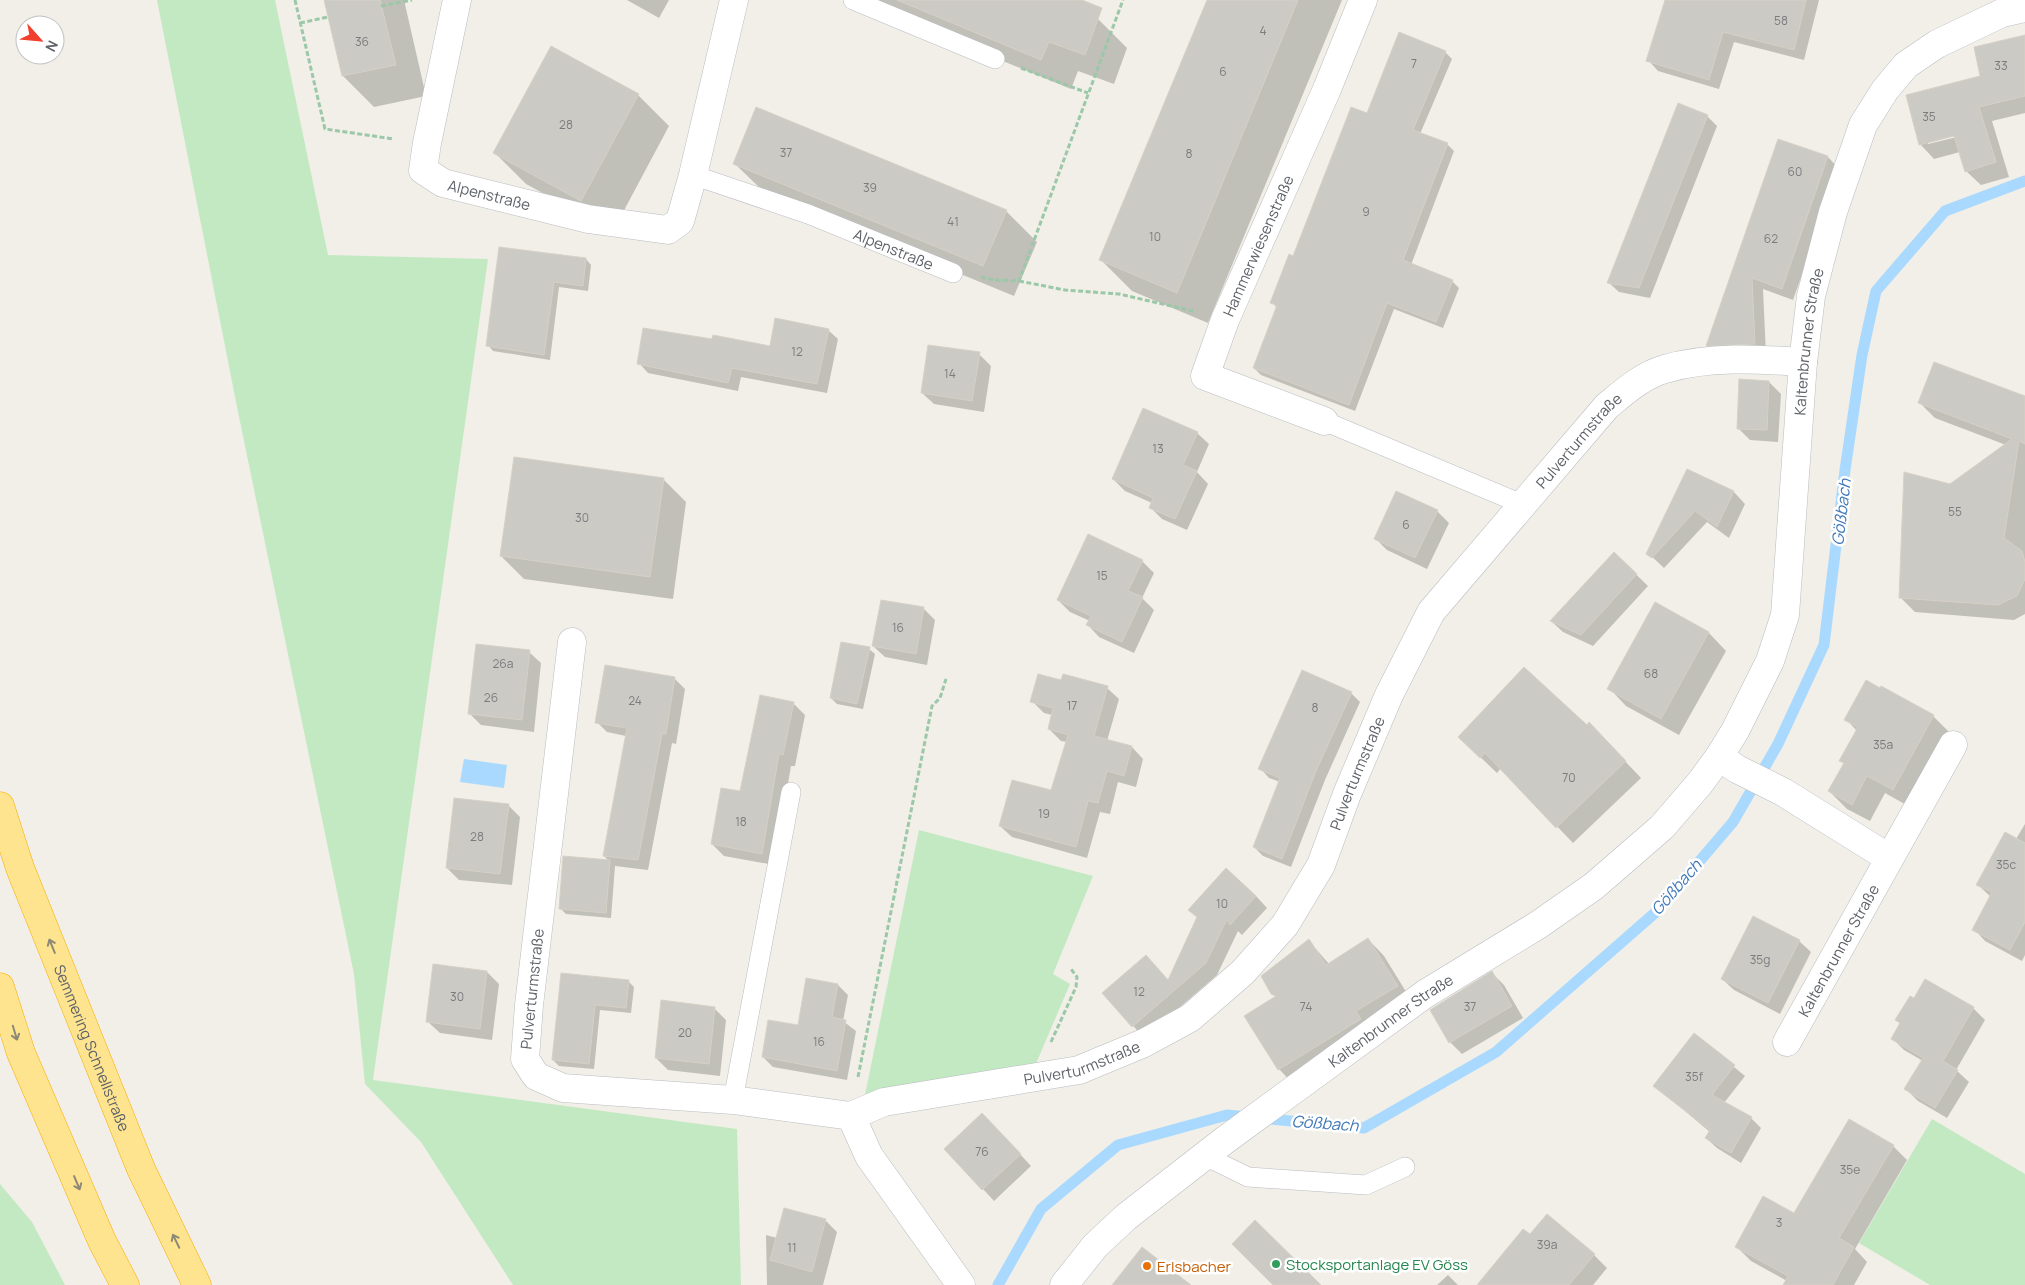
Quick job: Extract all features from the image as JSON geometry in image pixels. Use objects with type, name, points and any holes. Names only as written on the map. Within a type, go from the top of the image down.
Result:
[{"type":"highway","name":"Semmering Schnellstraße","points":[[0,806],[20,868],[141,1169],[197,1285]]},
{"type":"highway","points":[[0,987],[21,1053],[102,1241],[125,1285]]},
{"type":"street","name":"Alpenstraße","points":[[457,0],[423,170],[443,183],[588,219],[668,230],[680,220],[693,175],[734,0]]},
{"type":"street","name":"Hammerwiesenstraße","points":[[1324,421],[1205,376],[1225,320],[1327,89],[1363,0]]},
{"type":"street","name":"Kaltenbrunner Straße","points":[[1064,1285],[1095,1246],[1126,1217],[1225,1140],[1425,994],[1538,925],[1594,886],[1662,828],[1728,763],[1770,661],[1785,615],[1803,362],[1811,296],[1833,212],[1863,125],[1885,90],[1906,65],[1937,44],[2002,13],[2025,8]]},
{"type":"street","name":"Pulverturmstraße","points":[[572,642],[529,1005],[525,1059],[536,1076],[563,1088],[733,1100],[851,1116],[884,1102],[1079,1070],[1144,1043],[1190,1018],[1244,972],[1285,925],[1321,865],[1347,794],[1389,695],[1432,612],[1607,406],[1630,386],[1664,369],[1706,361],[1803,362]]},
{"type":"street","name":"Kaltenbrunner Straße","points":[[1787,1042],[1953,745]]},
{"type":"street","points":[[1728,763],[1783,792],[1889,858]]},
{"type":"street","points":[[851,1116],[869,1156],[961,1285]]},
{"type":"lane","points":[[853,0],[995,59]]},
{"type":"lane","name":"Alpenstraße","points":[[693,175],[808,214],[953,273]]},
{"type":"lane","points":[[1324,421],[1524,505]]},
{"type":"lane","points":[[733,1100],[791,792]]},
{"type":"lane","points":[[1204,1156],[1248,1177],[1366,1185],[1405,1167]]},
{"type":"path","points":[[295,0],[326,129],[427,143]]},
{"type":"path","points":[[382,6],[412,0]]},
{"type":"path","points":[[1018,281],[1123,0]]},
{"type":"path","points":[[300,23],[328,17]]},
{"type":"path","points":[[995,59],[1088,93]]},
{"type":"path","points":[[986,278],[1018,281],[1065,290],[1127,296],[1159,302],[1225,320]]},
{"type":"path","points":[[851,1116],[932,706],[940,698],[946,679]]},
{"type":"path","points":[[1036,1077],[1076,987],[1077,977],[1071,969]]},
{"type":"green space","points":[[157,0],[275,0],[328,255],[488,259],[373,1080],[737,1129],[741,1285],[513,1285],[421,1142],[365,1084],[354,974],[237,407]]},
{"type":"green space","points":[[919,830],[1093,876],[1053,974],[1070,984],[1035,1066],[865,1095]]},
{"type":"green space","points":[[1932,1119],[2025,1174],[2025,1285],[1930,1285],[1859,1243]]},
{"type":"green space","points":[[0,1184],[32,1222],[65,1285],[0,1285]]},
{"type":"water","points":[[464,759],[507,765],[504,788],[460,782]]},
{"type":"building","points":[[324,0],[380,0],[396,65],[342,76]]},
{"type":"building","points":[[897,0],[1082,0],[1102,8],[1085,55],[1049,42],[1041,60]]},
{"type":"building","points":[[1207,0],[1298,0],[1177,293],[1099,260]]},
{"type":"building","points":[[1665,0],[1806,0],[1794,50],[1723,32],[1709,80],[1646,61]]},
{"type":"building","points":[[1399,32],[1446,51],[1413,130],[1448,143],[1403,260],[1453,280],[1436,322],[1387,303],[1349,405],[1253,368],[1277,305],[1270,303],[1289,254],[1293,256],[1351,107],[1367,113]]},
{"type":"building","points":[[2025,35],[2025,96],[1979,107],[1996,162],[1965,172],[1954,136],[1919,145],[1906,95],[1980,76],[1974,47]]},
{"type":"building","points":[[551,46],[639,94],[581,201],[493,153]]},
{"type":"building","points":[[1678,103],[1708,115],[1639,288],[1607,283]]},
{"type":"building","points":[[756,107],[1007,210],[983,266],[733,164]]},
{"type":"building","points":[[1778,139],[1828,156],[1782,289],[1752,278],[1755,344],[1706,346]]},
{"type":"building","points":[[499,247],[586,258],[583,286],[554,282],[544,355],[486,346]]},
{"type":"building","points":[[775,318],[829,329],[817,384],[732,368],[728,383],[637,364],[643,328],[712,339],[713,335],[770,346]]},
{"type":"building","points":[[928,345],[980,352],[972,401],[921,393]]},
{"type":"building","points":[[1934,362],[2025,396],[2025,444],[2019,441],[2004,538],[2022,551],[2025,562],[2025,579],[2017,596],[1998,605],[1899,598],[1904,472],[1950,484],[2012,439],[1918,403]]},
{"type":"building","points":[[1739,379],[1769,381],[1767,430],[1737,429]]},
{"type":"building","points":[[1143,408],[1198,432],[1183,465],[1197,471],[1175,519],[1149,508],[1153,498],[1112,479]]},
{"type":"building","points":[[514,457],[664,478],[650,577],[500,556]]},
{"type":"building","points":[[1687,469],[1734,491],[1717,527],[1695,511],[1652,558],[1646,554]]},
{"type":"building","points":[[1396,491],[1438,510],[1415,558],[1374,539]]},
{"type":"building","points":[[1088,534],[1143,560],[1128,591],[1143,597],[1122,642],[1086,625],[1091,616],[1057,600]]},
{"type":"building","points":[[1614,552],[1637,574],[1581,635],[1550,621]]},
{"type":"building","points":[[881,600],[924,607],[916,654],[872,646]]},
{"type":"building","points":[[1655,602],[1709,632],[1661,719],[1607,689]]},
{"type":"building","points":[[841,642],[870,647],[857,704],[830,698]]},
{"type":"building","points":[[476,644],[530,650],[522,720],[468,714]]},
{"type":"building","points":[[605,665],[675,677],[666,734],[662,734],[638,860],[603,856],[627,728],[595,723]]},
{"type":"building","points":[[1524,667],[1587,725],[1589,722],[1626,761],[1556,828],[1485,753],[1480,758],[1458,737]]},
{"type":"building","points":[[1302,670],[1352,692],[1316,771],[1282,859],[1253,847],[1280,778],[1258,769]]},
{"type":"building","points":[[1038,674],[1061,680],[1063,674],[1108,686],[1094,736],[1132,746],[1124,776],[1107,771],[1098,803],[1088,801],[1076,847],[999,826],[1012,780],[1051,790],[1068,735],[1048,729],[1053,708],[1030,702]]},
{"type":"building","points":[[1866,680],[1880,688],[1881,686],[1934,715],[1893,790],[1867,776],[1852,805],[1828,791],[1844,763],[1839,761],[1858,727],[1844,720]]},
{"type":"building","points":[[760,695],[794,702],[783,755],[779,754],[762,854],[711,844],[721,788],[740,791]]},
{"type":"building","points":[[454,798],[509,804],[500,874],[446,868]]},
{"type":"building","points":[[2005,832],[2025,843],[2025,922],[2010,950],[1972,930],[1992,892],[1976,885]]},
{"type":"building","points":[[563,856],[610,860],[606,913],[559,909]]},
{"type":"building","points":[[1226,868],[1256,896],[1230,925],[1227,919],[1206,963],[1132,1027],[1102,993],[1146,955],[1168,980],[1197,917],[1188,910]]},
{"type":"building","points":[[1753,916],[1800,940],[1768,1003],[1721,979]]},
{"type":"building","points":[[1368,938],[1398,986],[1356,1011],[1361,1019],[1278,1070],[1244,1016],[1276,996],[1271,994],[1261,976],[1309,939],[1326,965]]},
{"type":"building","points":[[433,964],[487,971],[480,1029],[426,1022]]},
{"type":"building","points":[[1492,971],[1512,1006],[1449,1043],[1430,1010]]},
{"type":"building","points":[[561,973],[629,980],[626,1008],[595,1005],[589,1064],[552,1060]]},
{"type":"building","points":[[806,978],[838,984],[832,1017],[846,1020],[837,1071],[762,1057],[768,1020],[798,1025]]},
{"type":"building","points":[[1925,979],[1974,1007],[1943,1061],[1958,1070],[1935,1108],[1904,1089],[1923,1058],[1891,1039],[1900,1023],[1895,1020],[1910,996],[1914,998]]},
{"type":"building","points":[[661,1000],[715,1007],[709,1064],[655,1058]]},
{"type":"building","points":[[1694,1033],[1735,1065],[1712,1095],[1752,1117],[1731,1153],[1705,1138],[1710,1130],[1653,1086]]},
{"type":"building","points":[[982,1113],[1021,1154],[982,1190],[944,1149]]},
{"type":"building","points":[[1849,1119],[1894,1145],[1839,1238],[1854,1247],[1833,1285],[1783,1285],[1788,1276],[1735,1247],[1763,1196],[1794,1213]]},
{"type":"building","points":[[784,1208],[826,1219],[812,1272],[770,1260]]},
{"type":"building","points":[[1547,1214],[1595,1254],[1569,1285],[1477,1285],[1523,1229],[1530,1234]]},
{"type":"building","name":"Stocksportanlage EV Göss","points":[[1255,1220],[1321,1285],[1273,1285],[1232,1244]]},
{"type":"building","name":"Erlsbacher","points":[[1142,1247],[1191,1285],[1112,1285]]},
{"type":"waterway","name":"Gößbach","points":[[998,1285],[1041,1209],[1118,1145],[1227,1115],[1364,1128],[1496,1052],[1656,912],[1733,822],[1778,744],[1824,645],[1845,470],[1862,355],[1876,291],[1945,211],[2025,181]]},
{"type":"place","name":"Stocksportanlage EV Göss","points":[[1276,1264]]},
{"type":"place","name":"Erlsbacher","points":[[1147,1266]]}]
